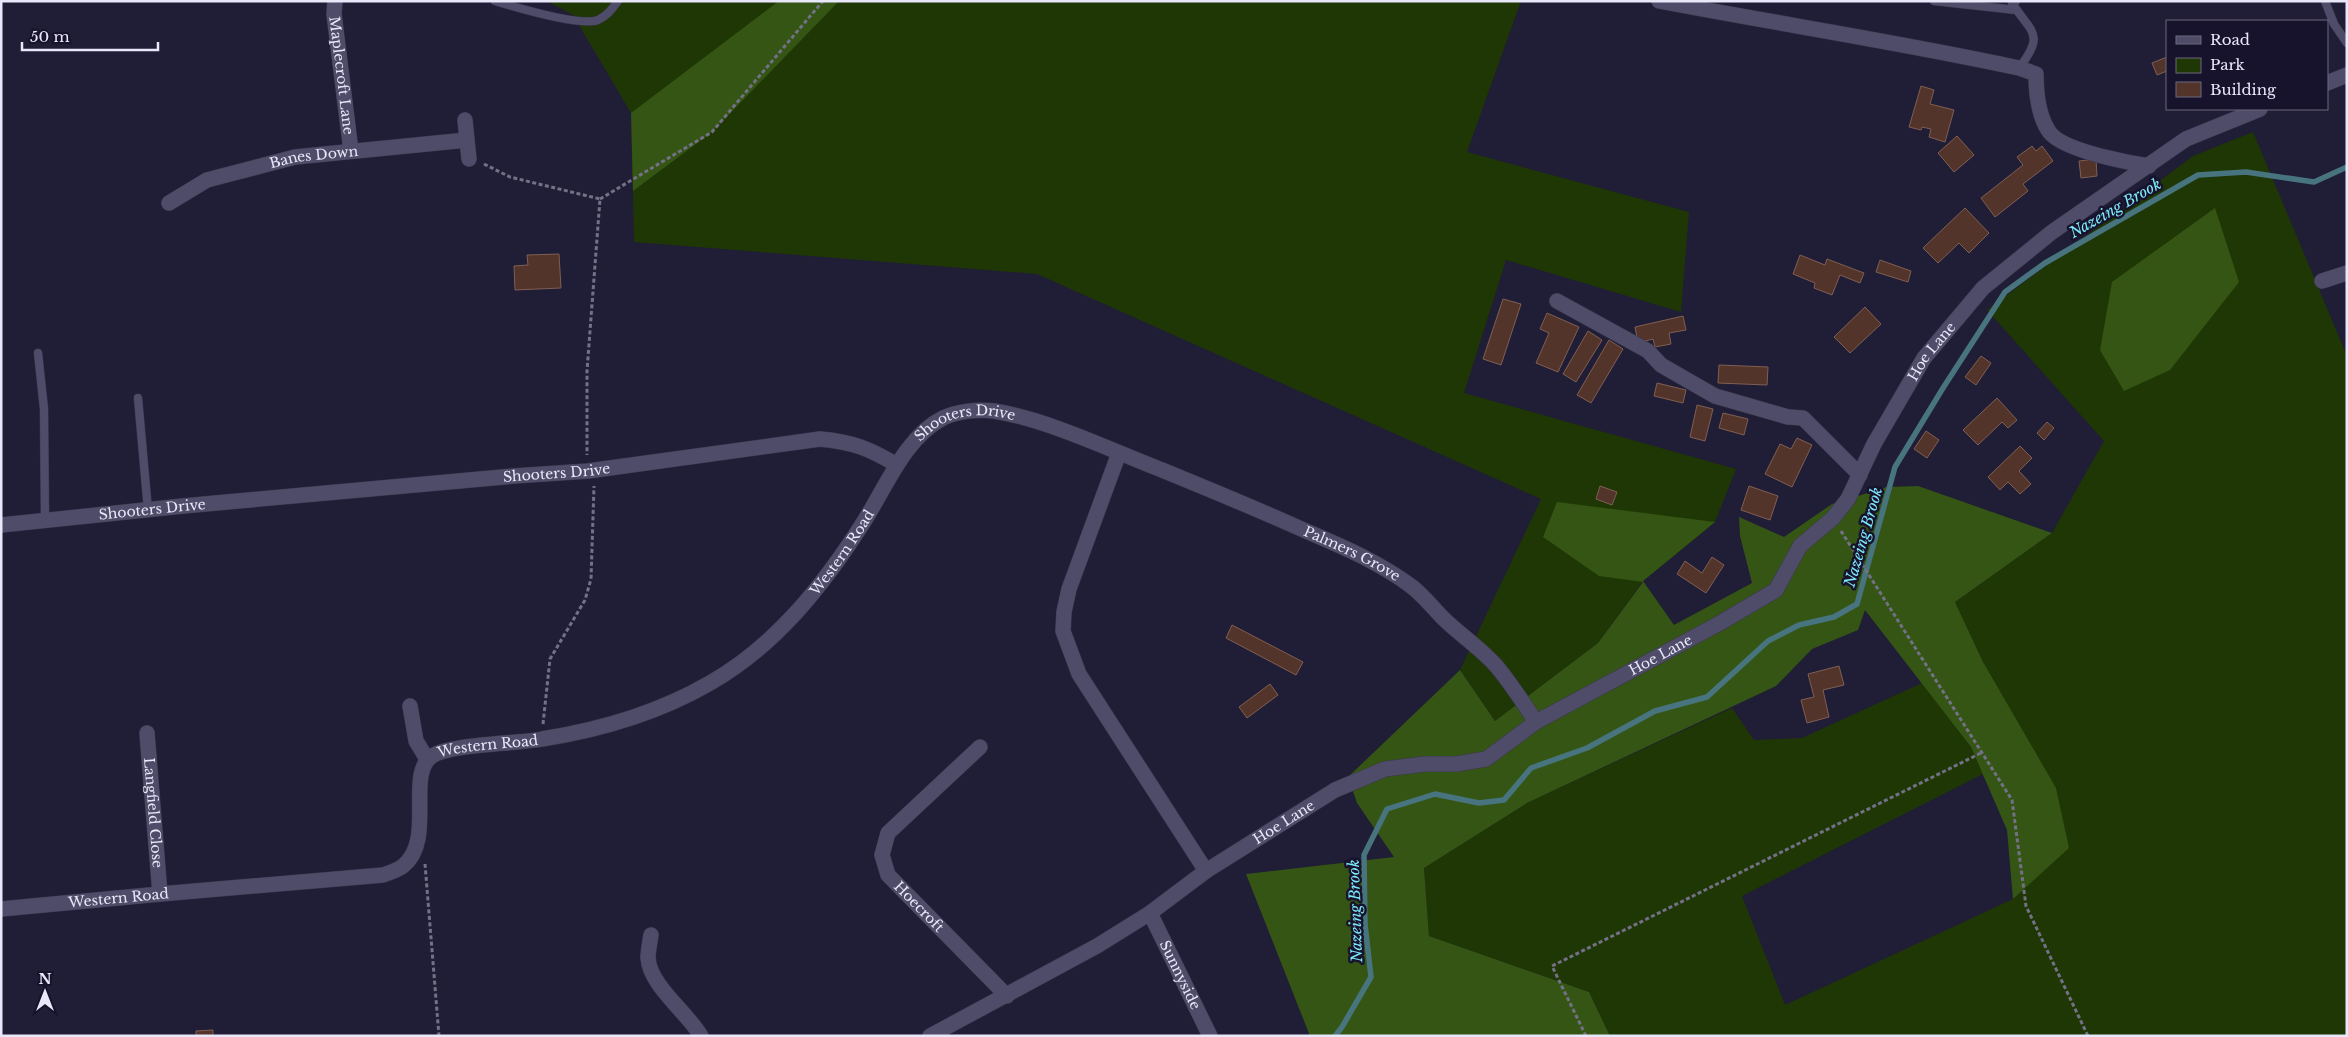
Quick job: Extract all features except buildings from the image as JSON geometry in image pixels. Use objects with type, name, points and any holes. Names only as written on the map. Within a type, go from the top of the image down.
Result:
[{"type":"street","name":"Maplecroft Lane","points":[[335,1],[334,14],[350,151]]},
{"type":"street","points":[[1659,1],[1801,28],[1913,45],[2019,68],[2036,74],[2036,93],[2048,131],[2069,146],[2117,160],[2148,166]]},
{"type":"street","points":[[2328,83],[2347,75]]},
{"type":"street","name":"Hoe Lane","points":[[930,1036],[946,1032],[1097,946],[1150,913],[1206,872],[1335,790],[1385,769],[1425,764],[1456,764],[1486,759],[1536,722],[1720,623],[1776,590],[1800,546],[1832,518],[1848,499],[1874,444],[1924,358],[1983,288],[2052,232],[2186,139],[2258,110]]},
{"type":"street","points":[[465,120],[469,159]]},
{"type":"street","name":"Banes Down","points":[[169,203],[207,180],[295,157],[467,140]]},
{"type":"street","points":[[2322,281],[2347,273]]},
{"type":"street","points":[[1557,301],[1648,351],[1661,365],[1715,396],[1788,417],[1803,418],[1860,475]]},
{"type":"street","name":"Shooters Drive","points":[[1,525],[591,470],[820,439],[849,442],[874,451],[897,465],[924,431],[943,418],[962,412],[989,410],[1021,417],[1080,438]]},
{"type":"street","name":"Palmers Grove","points":[[1080,438],[1239,501],[1389,570],[1417,590],[1444,618],[1496,665],[1536,722]]},
{"type":"street","points":[[1118,453],[1069,589],[1064,612],[1063,632],[1079,674],[1206,872]]},
{"type":"street","name":"Western Road","points":[[1,909],[383,875],[404,865],[416,848],[421,819],[421,774],[427,759],[443,750],[542,739],[619,722],[709,684],[751,657],[789,621],[822,582],[863,523],[897,465]]},
{"type":"street","points":[[410,706],[416,741],[427,759]]},
{"type":"street","name":"Langfield Close","points":[[147,733],[160,894]]},
{"type":"street","name":"Hoecroft","points":[[980,747],[888,833],[882,856],[888,875],[1007,996]]},
{"type":"street","name":"Sunnyside","points":[[1150,913],[1210,1036]]},
{"type":"street","points":[[651,935],[648,960],[660,988],[693,1022],[701,1036]]},
{"type":"lane","points":[[494,1],[529,11],[584,21],[599,19],[610,12],[618,1]]},
{"type":"lane","points":[[1934,1],[2016,5],[2033,29],[2033,50],[2019,68]]},
{"type":"lane","points":[[2325,1],[2334,24],[2347,43]]},
{"type":"lane","points":[[38,352],[44,409],[45,521]]},
{"type":"lane","points":[[138,398],[148,510]]},
{"type":"path","points":[[469,159],[478,161],[510,177],[600,199],[712,132],[823,1]]},
{"type":"path","points":[[542,739],[550,659],[584,600],[591,579],[595,504],[586,439],[587,371],[600,199]]},
{"type":"path","points":[[1832,518],[2012,800],[2026,906],[2088,1036]]},
{"type":"path","points":[[1586,1036],[1552,966],[1981,753]]},
{"type":"path","points":[[409,858],[425,864],[439,1036]]},
{"type":"green space","points":[[547,1],[1521,1],[1467,152],[1689,212],[1681,312],[1506,260],[1464,393],[1736,469],[1715,522],[1643,581],[1598,643],[1495,721],[1460,670],[1541,499],[1037,274],[634,242],[631,113],[573,15]]},
{"type":"green space","points":[[779,1],[839,1],[712,132],[633,191],[631,113]]},
{"type":"green space","points":[[2253,132],[2347,356],[2347,1036],[1610,1036],[1589,992],[1429,936],[1424,868],[1527,803],[1732,708],[1754,740],[1802,738],[1922,683],[1971,747],[1983,774],[1742,896],[1785,1005],[2013,899],[2069,847],[1955,602],[2052,533],[2104,441],[1987,310],[2193,156]]},
{"type":"green space","points":[[2215,208],[2239,282],[2170,370],[2124,391],[2100,350],[2112,282]]},
{"type":"green space","points":[[1918,486],[2052,533],[1955,602],[1983,662],[2056,788],[2069,848],[2013,899],[2007,830],[1971,747],[1865,610],[1858,630],[1812,649],[1776,686],[1527,803],[1424,868],[1429,936],[1589,992],[1610,1036],[1310,1036],[1246,874],[1394,857],[1357,803],[1348,777],[1460,670],[1495,721],[1598,643],[1643,582],[1599,576],[1543,537],[1557,502],[1715,522],[1643,581],[1674,625],[1752,583],[1740,536],[1739,517],[1784,537],[1832,504],[1887,487]]},
{"type":"waterway","name":"Nazeing Brook","points":[[1335,1036],[1371,977],[1365,924],[1364,855],[1387,809],[1435,794],[1479,803],[1504,800],[1531,768],[1587,748],[1655,711],[1707,697],[1768,641],[1799,625],[1834,617],[1857,604],[1895,467],[2005,292],[2045,263],[2198,175],[2246,172],[2314,182],[2347,167]]}]
